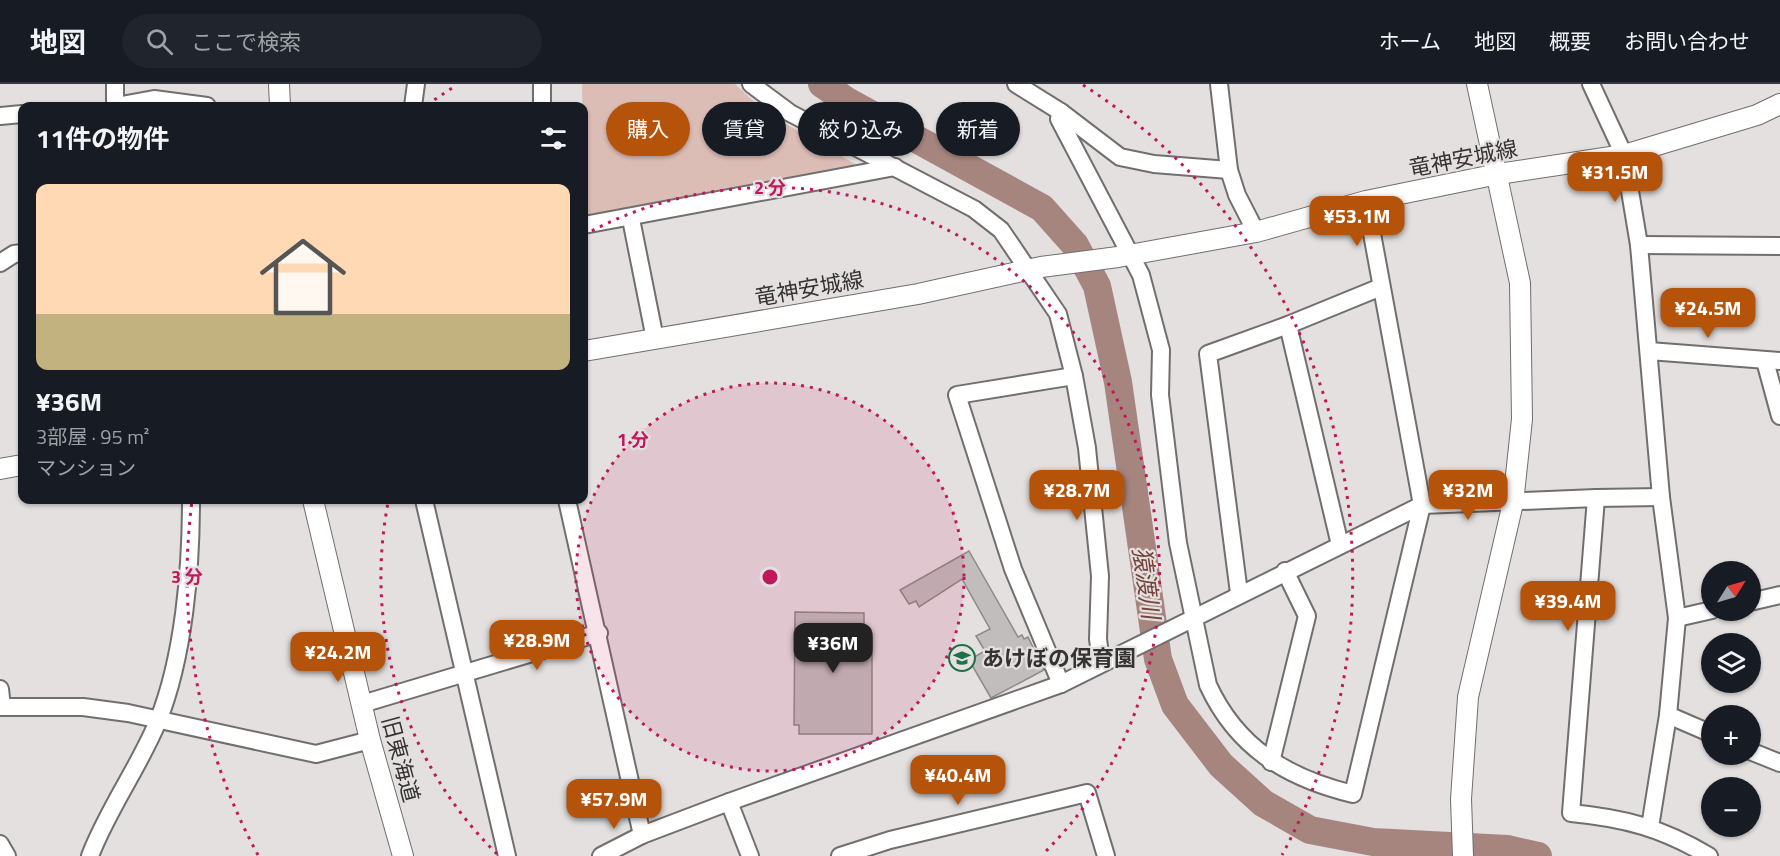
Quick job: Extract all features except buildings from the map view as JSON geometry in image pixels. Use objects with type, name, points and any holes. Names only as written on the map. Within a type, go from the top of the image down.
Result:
[{"type":"street","points":[[115,84],[115,102]]},
{"type":"street","points":[[279,84],[280,102]]},
{"type":"street","points":[[414,102],[416,84]]},
{"type":"street","points":[[542,102],[543,84]]},
{"type":"street","points":[[751,84],[790,113],[974,209],[1001,230],[1034,269],[1058,314],[1074,376],[1087,448],[1100,576],[1098,639],[1108,658]]},
{"type":"street","points":[[1016,84],[1061,112],[1120,157],[1154,164],[1229,170]]},
{"type":"street","points":[[1219,84],[1229,170],[1236,195],[1256,232]]},
{"type":"street","points":[[1463,856],[1461,799],[1468,697],[1513,503],[1522,419],[1521,283],[1477,84]]},
{"type":"street","points":[[1591,84],[1624,155],[1639,245],[1661,497],[1677,618],[1668,715],[1650,827]]},
{"type":"street","points":[[137,102],[154,99],[177,102]]},
{"type":"street","name":"竜神安城線","points":[[588,350],[918,294],[1034,269],[1256,232],[1366,201],[1498,174],[1624,155],[1757,115],[1780,104]]},
{"type":"street","points":[[1061,112],[1059,119],[1123,255],[1141,275],[1161,350],[1160,395],[1189,618],[1208,685],[1217,703],[1245,739],[1271,762],[1323,787],[1353,794],[1422,505],[1366,201]]},
{"type":"street","points":[[0,116],[18,114]]},
{"type":"street","points":[[588,224],[631,219],[895,167]]},
{"type":"street","points":[[631,219],[655,339]]},
{"type":"street","points":[[1639,245],[1780,246]]},
{"type":"street","points":[[0,263],[18,254]]},
{"type":"street","points":[[1239,593],[1208,354],[1288,325],[1381,287]]},
{"type":"street","points":[[1288,325],[1340,545]]},
{"type":"street","points":[[1649,351],[1773,361],[1780,417]]},
{"type":"street","points":[[1060,684],[1012,569],[957,395],[1074,376]]},
{"type":"street","points":[[0,469],[18,466]]},
{"type":"street","points":[[601,856],[642,835],[729,802],[1060,684],[1239,593],[1422,505],[1661,497]]},
{"type":"street","points":[[1596,498],[1571,813],[1619,818],[1650,827],[1709,856]]},
{"type":"street","points":[[93,855],[158,721],[172,676],[183,611],[191,541],[191,504]]},
{"type":"street","name":"旧東海道","points":[[314,504],[370,740],[403,856]]},
{"type":"street","points":[[425,504],[507,856]]},
{"type":"street","points":[[568,504],[599,633],[642,835]]},
{"type":"street","points":[[1271,762],[1307,616],[1285,571]]},
{"type":"street","points":[[1761,599],[1780,595]]},
{"type":"street","points":[[1677,618],[1701,613]]},
{"type":"street","points":[[362,704],[466,675],[599,633]]},
{"type":"street","points":[[0,689],[1,707],[83,706],[128,713],[316,753],[370,740]]},
{"type":"street","points":[[1668,715],[1701,729]]},
{"type":"street","points":[[1761,756],[1780,764]]},
{"type":"street","points":[[840,856],[890,840],[1087,793],[1106,856]]},
{"type":"street","points":[[729,802],[750,856]]},
{"type":"street","points":[[0,844],[8,856]]},
{"type":"shaded area","points":[[582,84],[735,84],[754,102],[702,102],[702,156],[786,156],[786,124],[798,131],[798,156],[841,156],[855,164],[853,169],[588,218],[588,102],[582,102]]},
{"type":"waterway","name":"猿渡川","points":[[822,84],[847,101],[1042,208],[1075,245],[1097,286],[1118,382],[1158,659],[1175,705],[1221,765],[1263,803],[1310,830],[1373,842],[1507,849],[1538,856]]},
{"type":"place","name":"あけぼの保育園","points":[[962,658]]}]
